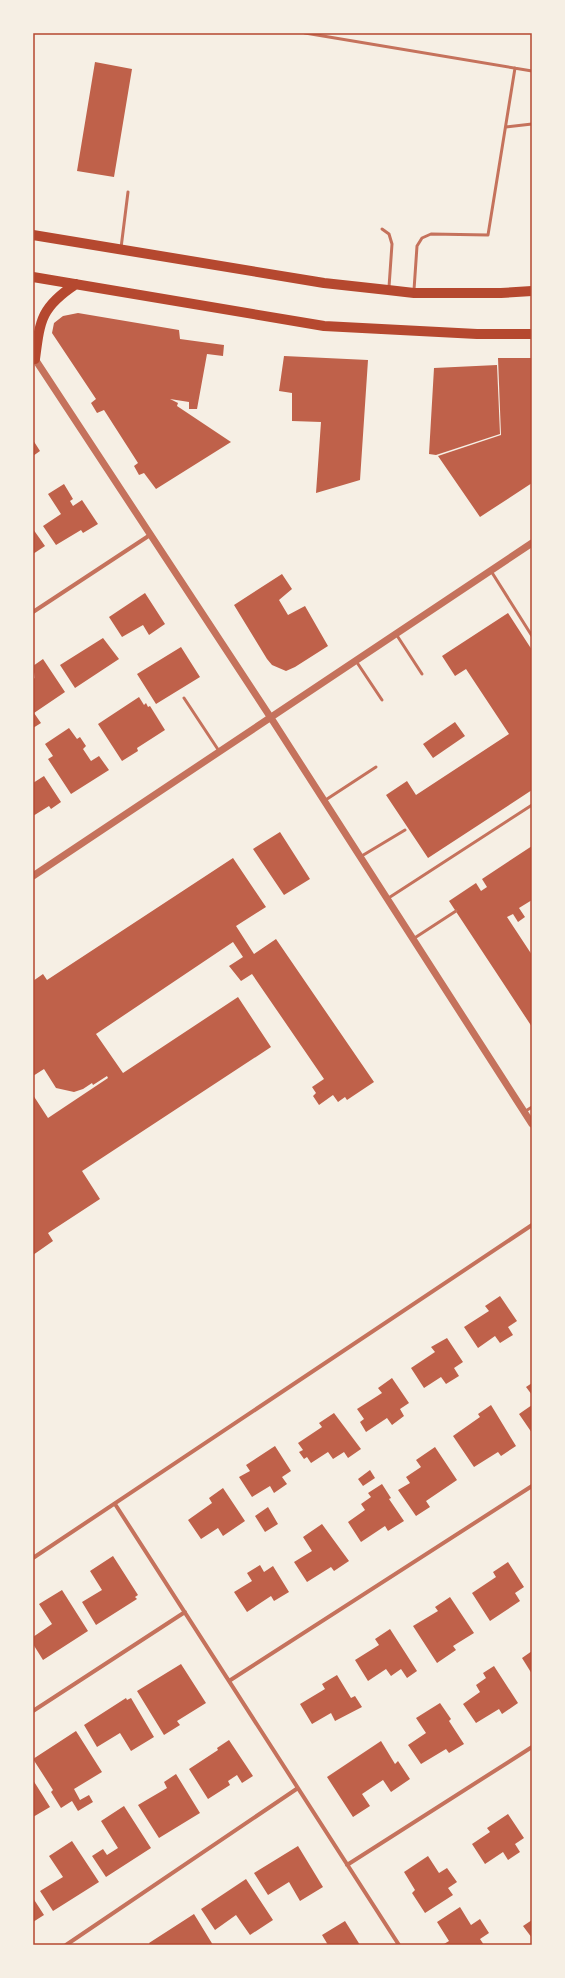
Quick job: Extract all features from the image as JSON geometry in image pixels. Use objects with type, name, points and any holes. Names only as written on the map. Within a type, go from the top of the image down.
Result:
[{"type":"main road","points":[[33,235],[324,283],[414,293],[501,293],[532,291]]},
{"type":"main road","points":[[33,277],[324,326],[477,334],[532,334]]},
{"type":"main road","points":[[34,358],[40,325],[50,305],[60,295],[76,284]]},
{"type":"street","points":[[34,358],[324,801],[532,1124]]},
{"type":"street","points":[[33,612],[150,535]]},
{"type":"street","points":[[33,876],[532,543]]},
{"type":"street","points":[[33,1558],[532,1225]]},
{"type":"street","points":[[229,1681],[532,1486]]},
{"type":"street","points":[[115,1504],[398,1945]]},
{"type":"street","points":[[33,1711],[185,1612]]},
{"type":"street","points":[[347,1865],[532,1747]]},
{"type":"street","points":[[66,1945],[298,1788]]},
{"type":"lane","points":[[305,33],[532,71]]},
{"type":"lane","points":[[414,293],[417,246],[422,238],[431,234],[488,235],[515,68]]},
{"type":"lane","points":[[506,128],[532,124]]},
{"type":"lane","points":[[120,250],[128,192]]},
{"type":"lane","points":[[382,229],[389,234],[392,244],[388,290]]},
{"type":"lane","points":[[491,571],[532,636]]},
{"type":"lane","points":[[396,634],[422,674]]},
{"type":"lane","points":[[356,661],[382,700]]},
{"type":"lane","points":[[184,698],[220,752]]},
{"type":"lane","points":[[324,801],[376,767]]},
{"type":"lane","points":[[387,899],[532,805]]},
{"type":"lane","points":[[360,857],[405,830]]},
{"type":"lane","points":[[413,939],[456,911]]},
{"type":"lane","points":[[524,1112],[532,1107]]},
{"type":"building","points":[[95,62],[132,69],[114,177],[77,171]]},
{"type":"building","points":[[78,313],[179,330],[180,339],[224,345],[223,356],[207,354],[197,409],[189,409],[189,402],[170,399],[178,403],[177,406],[231,442],[156,489],[144,473],[139,475],[134,466],[138,463],[104,410],[97,413],[91,403],[96,399],[52,333],[54,323],[63,316]]},
{"type":"building","points":[[284,356],[368,360],[360,480],[316,493],[321,422],[292,421],[292,393],[279,391]]},
{"type":"building","points":[[498,358],[532,358],[532,483],[480,517],[438,456],[501,435]]},
{"type":"building","points":[[497,365],[500,434],[436,455],[429,454],[434,368]]},
{"type":"building","points":[[33,440],[40,451],[33,456]]},
{"type":"building","points":[[64,484],[73,499],[70,501],[73,506],[82,500],[98,524],[83,533],[81,530],[56,545],[43,526],[61,514],[48,494]]},
{"type":"building","points":[[33,529],[45,546],[33,554]]},
{"type":"building","points":[[282,574],[292,589],[279,600],[288,615],[305,606],[328,646],[286,671],[272,665],[267,659],[234,605]]},
{"type":"building","points":[[145,593],[165,624],[149,635],[143,625],[122,637],[109,617]]},
{"type":"building","points":[[508,613],[532,650],[532,790],[428,858],[386,795],[407,781],[416,795],[509,734],[466,669],[455,676],[442,656]]},
{"type":"building","points":[[103,638],[119,659],[75,688],[60,665]]},
{"type":"building","points":[[181,647],[200,677],[156,704],[137,674]]},
{"type":"building","points":[[43,659],[65,692],[34,713],[41,723],[33,728],[33,679],[35,678],[33,666]]},
{"type":"building","points":[[139,697],[144,705],[146,703],[148,707],[150,706],[165,730],[137,748],[138,751],[122,761],[98,724]]},
{"type":"building","points":[[455,722],[465,736],[433,758],[423,744]]},
{"type":"building","points":[[69,728],[77,739],[80,737],[86,746],[83,749],[91,761],[99,756],[109,770],[71,794],[48,759],[53,756],[45,744]]},
{"type":"building","points":[[44,776],[61,802],[51,809],[49,806],[33,816],[33,783]]},
{"type":"building","points":[[280,832],[310,879],[284,895],[253,849]]},
{"type":"building","points":[[532,846],[532,900],[519,908],[525,917],[518,922],[513,914],[507,917],[532,955],[532,1027],[449,901],[476,883],[481,891],[487,887],[482,879]]},
{"type":"building","points":[[233,858],[266,907],[236,926],[254,954],[276,939],[374,1082],[347,1100],[345,1097],[338,1102],[333,1095],[319,1105],[313,1096],[316,1093],[312,1087],[324,1079],[252,974],[241,981],[229,966],[243,957],[233,942],[96,1034],[123,1073],[238,997],[271,1047],[82,1171],[100,1199],[48,1233],[53,1241],[33,1255],[33,1095],[48,1118],[108,1078],[107,1076],[93,1085],[92,1083],[83,1089],[74,1092],[56,1088],[44,1069],[33,1076],[33,981],[43,974],[47,980]]},
{"type":"building","points":[[500,1296],[517,1321],[508,1327],[513,1335],[500,1343],[495,1336],[478,1348],[464,1327],[489,1311],[485,1306]]},
{"type":"building","points":[[447,1338],[463,1362],[454,1368],[459,1376],[446,1384],[441,1377],[424,1388],[411,1368],[435,1352],[431,1347]]},
{"type":"building","points":[[392,1378],[409,1403],[400,1409],[404,1416],[392,1425],[387,1418],[366,1432],[360,1422],[364,1419],[357,1409],[382,1393],[378,1388]]},
{"type":"building","points":[[532,1383],[532,1395],[526,1387]]},
{"type":"building","points":[[491,1405],[516,1446],[501,1456],[498,1452],[474,1467],[453,1436],[480,1417],[478,1414]]},
{"type":"building","points":[[532,1405],[532,1433],[519,1414]]},
{"type":"building","points":[[334,1413],[361,1449],[348,1458],[344,1452],[333,1459],[328,1452],[311,1463],[307,1457],[304,1459],[299,1452],[303,1450],[298,1443],[322,1427],[319,1423]]},
{"type":"building","points":[[275,1446],[291,1471],[282,1477],[287,1484],[274,1493],[270,1486],[252,1497],[239,1477],[250,1471],[246,1465]]},
{"type":"building","points":[[435,1447],[457,1480],[426,1501],[430,1507],[416,1516],[398,1490],[410,1483],[406,1477],[421,1467],[416,1460]]},
{"type":"building","points":[[370,1470],[375,1478],[363,1486],[358,1479]]},
{"type":"building","points":[[382,1484],[391,1498],[389,1499],[404,1521],[388,1531],[385,1526],[361,1542],[348,1522],[365,1510],[361,1504],[371,1497],[368,1493]]},
{"type":"building","points":[[223,1488],[245,1521],[223,1536],[218,1528],[201,1539],[188,1520],[212,1503],[209,1498]]},
{"type":"building","points":[[268,1507],[278,1524],[265,1532],[255,1516]]},
{"type":"building","points":[[322,1524],[349,1561],[334,1571],[331,1567],[307,1582],[294,1562],[312,1551],[303,1537]]},
{"type":"building","points":[[113,1556],[138,1595],[135,1597],[137,1599],[96,1625],[82,1602],[102,1590],[90,1571]]},
{"type":"building","points":[[508,1562],[524,1587],[515,1593],[520,1601],[490,1621],[472,1593],[496,1577],[493,1572]]},
{"type":"building","points":[[260,1565],[264,1572],[273,1566],[289,1592],[274,1601],[271,1596],[247,1612],[234,1592],[252,1581],[247,1573]]},
{"type":"building","points":[[62,1590],[88,1631],[43,1660],[33,1644],[33,1637],[52,1624],[39,1604]]},
{"type":"building","points":[[450,1597],[474,1633],[453,1646],[456,1650],[437,1663],[413,1626],[438,1611],[435,1607]]},
{"type":"building","points":[[390,1629],[417,1671],[407,1678],[401,1669],[391,1676],[386,1669],[368,1681],[355,1660],[379,1645],[375,1639]]},
{"type":"building","points":[[532,1651],[532,1674],[522,1658]]},
{"type":"building","points":[[181,1664],[206,1703],[177,1721],[180,1725],[164,1735],[137,1691]]},
{"type":"building","points":[[494,1666],[518,1703],[502,1714],[499,1709],[476,1723],[463,1704],[480,1692],[476,1685],[486,1678],[483,1673]]},
{"type":"building","points":[[337,1675],[351,1698],[355,1696],[362,1707],[335,1721],[331,1713],[312,1724],[300,1704],[325,1689],[322,1684]]},
{"type":"building","points":[[126,1698],[127,1700],[131,1698],[154,1737],[131,1751],[120,1733],[97,1747],[84,1725]]},
{"type":"building","points":[[440,1703],[451,1719],[449,1721],[464,1744],[449,1753],[446,1749],[421,1764],[408,1745],[426,1733],[416,1718]]},
{"type":"building","points":[[76,1731],[102,1772],[74,1789],[80,1800],[89,1795],[93,1802],[78,1811],[72,1801],[61,1808],[51,1792],[53,1790],[33,1759]]},
{"type":"building","points":[[229,1740],[253,1776],[242,1783],[237,1775],[228,1781],[230,1785],[208,1799],[189,1769],[218,1750],[217,1748]]},
{"type":"building","points":[[381,1741],[395,1764],[398,1761],[410,1779],[391,1792],[383,1780],[362,1794],[370,1806],[353,1817],[327,1777]]},
{"type":"building","points":[[176,1774],[200,1813],[159,1838],[138,1805],[167,1788],[164,1782]]},
{"type":"building","points":[[33,1780],[50,1807],[33,1817]]},
{"type":"building","points":[[124,1806],[151,1848],[106,1877],[92,1856],[103,1849],[107,1855],[118,1848],[101,1821]]},
{"type":"building","points":[[508,1814],[524,1838],[515,1844],[520,1852],[508,1860],[503,1852],[485,1864],[472,1844],[490,1832],[487,1828]]},
{"type":"building","points":[[72,1841],[99,1882],[53,1911],[40,1891],[63,1877],[49,1856]]},
{"type":"building","points":[[298,1846],[323,1887],[300,1901],[289,1882],[268,1895],[254,1873]]},
{"type":"building","points":[[428,1856],[439,1873],[447,1868],[457,1882],[448,1888],[453,1895],[425,1913],[412,1893],[415,1890],[404,1872]]},
{"type":"building","points":[[246,1879],[273,1920],[250,1935],[236,1915],[215,1930],[201,1909]]},
{"type":"building","points":[[33,1898],[44,1915],[33,1922]]},
{"type":"building","points":[[460,1907],[471,1925],[480,1919],[489,1933],[480,1939],[484,1945],[444,1944],[449,1941],[437,1922]]},
{"type":"building","points":[[194,1914],[213,1945],[150,1945],[149,1943]]},
{"type":"building","points":[[532,1920],[532,1938],[523,1926]]},
{"type":"building","points":[[345,1921],[360,1945],[328,1945],[322,1935]]}]
